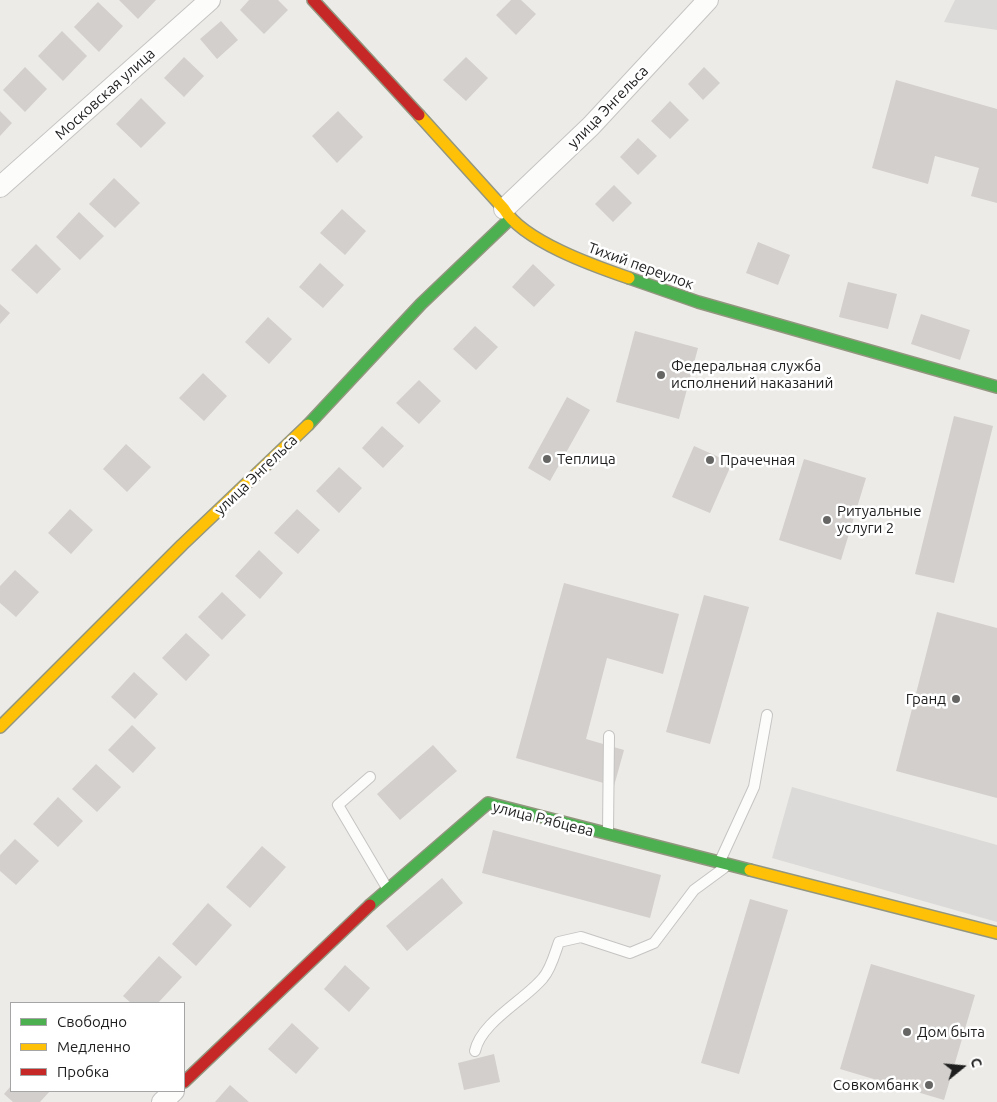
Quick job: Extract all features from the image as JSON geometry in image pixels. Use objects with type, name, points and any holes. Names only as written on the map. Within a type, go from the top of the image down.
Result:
[{"type":"street","name":"Московская улица","points":[[0,187],[210,0]]},
{"type":"street","name":"Тихий переулок","points":[[313,0],[507,214],[584,263],[698,302],[997,387]]},
{"type":"street","name":"улица Энгельса","points":[[0,727],[182,545],[318,416],[708,0]]},
{"type":"street","name":"улица Рябцева","points":[[185,1081],[387,889],[488,804],[997,933]]},
{"type":"street","points":[[162,1102],[173,1092]]},
{"type":"lane","points":[[475,1051],[477,1043],[495,1021],[544,977],[559,942],[581,937],[630,953],[654,943],[694,890],[725,863],[754,787],[767,715]]},
{"type":"lane","points":[[608,835],[609,736]]},
{"type":"lane","points":[[370,777],[338,805],[387,889]]},
{"type":"shaded area","points":[[955,0],[997,0],[997,30],[944,22]]},
{"type":"shaded area","points":[[792,787],[997,845],[997,922],[772,858]]},
{"type":"building","points":[[119,0],[156,0],[138,19]]},
{"type":"building","points":[[249,0],[278,0],[288,10],[264,34],[240,10]]},
{"type":"building","points":[[511,0],[521,0],[536,14],[516,35],[496,15]]},
{"type":"building","points":[[98,2],[123,26],[99,52],[74,27]]},
{"type":"building","points":[[221,21],[238,40],[217,59],[200,39]]},
{"type":"building","points":[[62,31],[87,56],[63,81],[38,56]]},
{"type":"building","points":[[184,57],[204,76],[184,97],[164,78]]},
{"type":"building","points":[[466,57],[488,78],[466,101],[443,80]]},
{"type":"building","points":[[25,67],[47,89],[25,112],[3,90]]},
{"type":"building","points":[[704,67],[720,83],[703,100],[688,84]]},
{"type":"building","points":[[896,80],[997,109],[997,203],[971,196],[979,168],[935,156],[928,184],[872,168]]},
{"type":"building","points":[[141,98],[166,123],[141,148],[116,124]]},
{"type":"building","points":[[670,101],[689,120],[670,139],[651,121]]},
{"type":"building","points":[[0,111],[12,123],[0,136]]},
{"type":"building","points":[[338,111],[363,137],[337,163],[312,136]]},
{"type":"building","points":[[638,138],[657,156],[638,175],[620,157]]},
{"type":"building","points":[[114,178],[140,203],[115,228],[89,204]]},
{"type":"building","points":[[614,185],[632,203],[613,222],[595,204]]},
{"type":"building","points":[[342,209],[366,231],[345,255],[320,233]]},
{"type":"building","points":[[79,212],[104,236],[80,260],[56,237]]},
{"type":"building","points":[[758,242],[790,255],[778,285],[746,273]]},
{"type":"building","points":[[36,244],[61,269],[37,294],[11,270]]},
{"type":"building","points":[[320,263],[344,285],[323,308],[299,287]]},
{"type":"building","points":[[533,264],[555,285],[534,307],[512,287]]},
{"type":"building","points":[[848,282],[897,294],[888,329],[839,317]]},
{"type":"building","points":[[0,304],[10,313],[0,324]]},
{"type":"building","points":[[921,314],[970,330],[960,360],[911,344]]},
{"type":"building","points":[[268,317],[292,339],[269,364],[245,342]]},
{"type":"building","points":[[475,326],[498,347],[476,370],[453,349]]},
{"type":"building","points":[[635,331],[698,348],[679,419],[616,402]]},
{"type":"building","points":[[203,373],[227,396],[204,421],[179,398]]},
{"type":"building","points":[[419,380],[441,401],[419,424],[396,403]]},
{"type":"building","points":[[567,397],[590,410],[550,481],[528,468]]},
{"type":"building","points":[[954,416],[993,426],[954,583],[915,574]]},
{"type":"building","points":[[382,426],[404,446],[383,468],[362,448]]},
{"type":"building","points":[[126,444],[151,467],[127,492],[103,469]]},
{"type":"building","points":[[694,446],[732,463],[710,513],[672,497]]},
{"type":"building","points":[[804,459],[866,478],[841,560],[779,540]]},
{"type":"building","points":[[339,467],[362,488],[339,513],[316,491]]},
{"type":"building","points":[[70,509],[93,530],[71,554],[48,533]]},
{"type":"building","points":[[297,509],[320,530],[298,554],[274,533]]},
{"type":"building","points":[[259,550],[283,573],[260,599],[235,576]]},
{"type":"building","points":[[15,570],[39,592],[16,617],[0,603],[0,586]]},
{"type":"building","points":[[564,583],[679,614],[663,674],[607,658],[586,739],[624,750],[614,786],[516,758]]},
{"type":"building","points":[[222,592],[246,615],[222,640],[198,617]]},
{"type":"building","points":[[704,595],[749,607],[710,744],[666,732]]},
{"type":"building","name":"Гранд","points":[[937,612],[997,628],[997,798],[896,771]]},
{"type":"building","points":[[186,633],[210,655],[186,681],[162,658]]},
{"type":"building","points":[[134,672],[158,694],[135,719],[111,697]]},
{"type":"building","points":[[132,725],[156,748],[133,773],[108,750]]},
{"type":"building","points":[[433,745],[457,771],[400,820],[377,794]]},
{"type":"building","points":[[96,764],[121,787],[97,812],[72,789]]},
{"type":"building","points":[[58,797],[83,821],[58,847],[33,824]]},
{"type":"building","points":[[493,830],[661,875],[650,918],[482,873]]},
{"type":"building","points":[[15,839],[39,861],[16,885],[0,871],[0,855]]},
{"type":"building","points":[[262,846],[286,867],[250,908],[226,887]]},
{"type":"building","points":[[442,878],[463,903],[407,951],[386,926]]},
{"type":"building","points":[[750,899],[788,910],[739,1074],[701,1063]]},
{"type":"building","points":[[208,903],[232,925],[196,966],[172,944]]},
{"type":"building","points":[[159,956],[182,977],[159,1002],[130,1002],[123,996]]},
{"type":"building","name":"Дом быта","points":[[871,964],[975,995],[944,1100],[840,1069]]},
{"type":"building","points":[[345,965],[370,988],[349,1012],[324,989]]},
{"type":"building","points":[[292,1023],[319,1048],[296,1074],[268,1049]]},
{"type":"building","points":[[494,1054],[500,1082],[464,1090],[458,1063]]},
{"type":"building","points":[[230,1085],[249,1102],[215,1102]]},
{"type":"building","points":[[10,1087],[10,1092],[49,1092],[40,1102],[13,1102],[4,1094]]},
{"type":"traffic: fast","points":[[308,425],[421,304],[510,219]]},
{"type":"traffic: fast","points":[[629,278],[698,302],[997,387]]},
{"type":"traffic: fast","points":[[370,905],[488,803],[750,870]]},
{"type":"traffic: slow","points":[[419,115],[513,221],[527,232],[560,251],[629,278]]},
{"type":"traffic: slow","points":[[0,727],[182,545],[308,425]]},
{"type":"traffic: slow","points":[[750,870],[997,933]]},
{"type":"traffic: jam","points":[[313,0],[419,115]]},
{"type":"traffic: jam","points":[[185,1081],[370,905]]},
{"type":"place","name":"Федеральная служба исполнений наказаний","points":[[661,375]]},
{"type":"place","name":"Теплица","points":[[547,459]]},
{"type":"place","name":"Прачечная","points":[[710,460]]},
{"type":"place","name":"Ритуальные услуги 2","points":[[827,520]]},
{"type":"place","name":"Гранд","points":[[956,699]]},
{"type":"place","name":"Дом быта","points":[[907,1032]]},
{"type":"place","name":"Совкомбанк","points":[[929,1085]]}]
